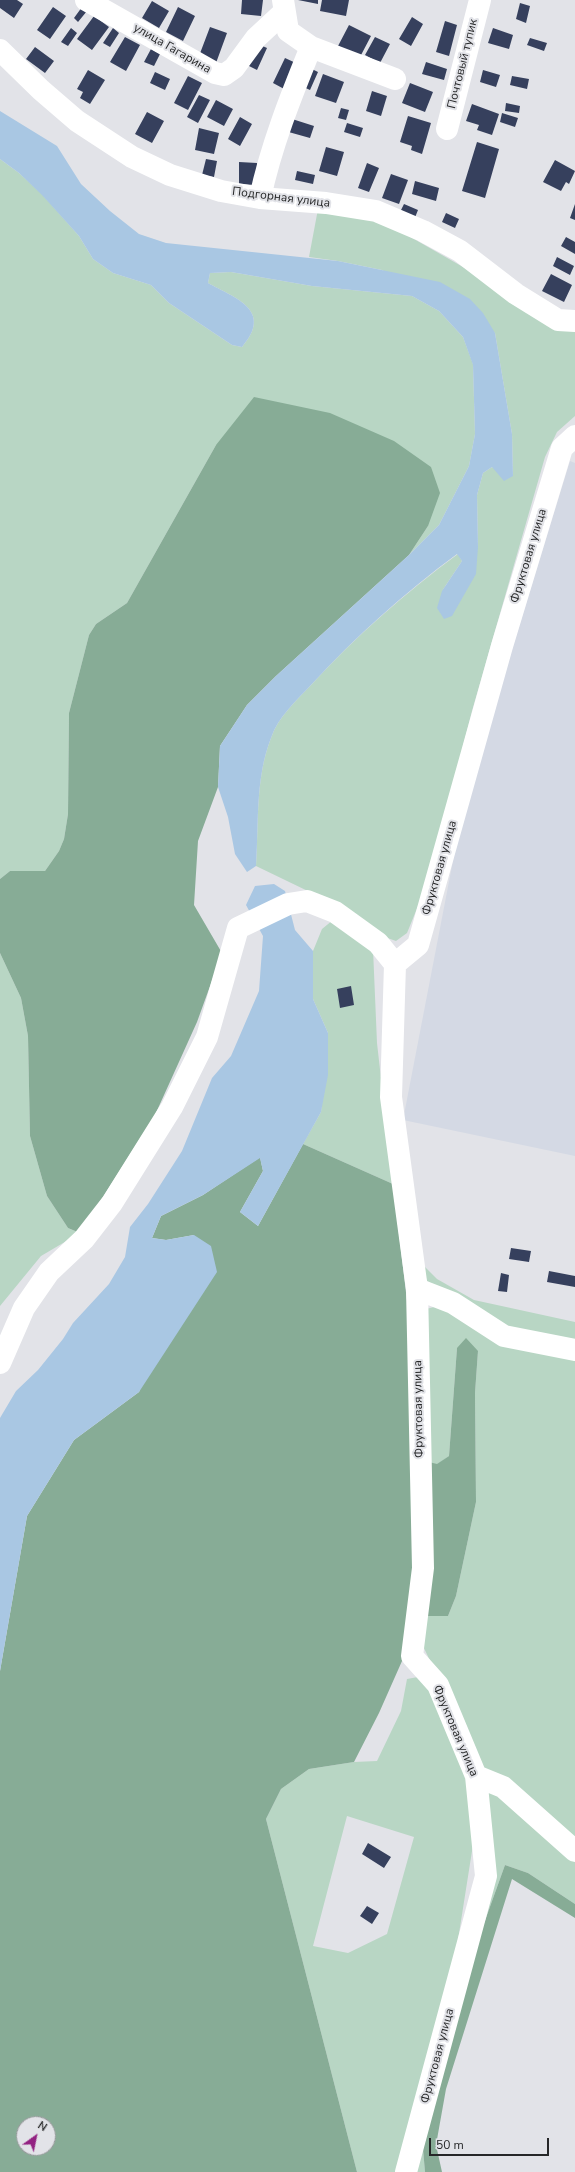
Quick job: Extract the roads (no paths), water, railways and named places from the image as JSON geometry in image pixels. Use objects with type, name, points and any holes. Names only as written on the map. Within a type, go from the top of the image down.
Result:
[{"type":"street","name":"улица Гагарина","points":[[86,0],[215,73],[224,75],[234,68],[256,38],[283,6]]},
{"type":"street","name":"Почтовый тупик","points":[[447,129],[480,0]]},
{"type":"street","name":"улица Гагарина","points":[[283,6],[288,31],[311,47],[395,79]]},
{"type":"street","points":[[260,198],[265,173],[294,87],[311,47]]},
{"type":"street","name":"Подгорная улица","points":[[0,50],[41,90],[77,121],[132,157],[170,176],[221,191],[260,198],[326,203],[376,211],[423,231],[460,251],[516,294],[558,320],[575,321]]},
{"type":"street","name":"Фруктовая улица","points":[[406,2172],[486,1876],[476,1776],[438,1685],[412,1656],[423,1568],[417,1289],[391,1096],[395,964],[418,945],[502,646],[571,446]]},
{"type":"street","points":[[0,1363],[24,1308],[49,1272],[84,1239],[112,1203],[172,1107],[207,1037],[238,928],[288,904],[306,901],[335,912],[378,943],[395,964]]},
{"type":"street","points":[[417,1289],[453,1304],[504,1336],[575,1350]]},
{"type":"street","points":[[476,1776],[502,1786],[575,1851]]},
{"type":"water","points":[[0,111],[57,146],[81,184],[110,211],[139,234],[166,243],[338,261],[440,282],[470,299],[483,313],[495,333],[512,434],[513,476],[504,481],[492,467],[483,473],[477,495],[478,547],[476,574],[452,616],[444,619],[437,608],[442,591],[462,561],[457,554],[418,584],[363,633],[328,667],[283,716],[274,730],[262,769],[256,866],[247,872],[235,854],[228,817],[218,787],[220,746],[247,705],[276,676],[409,555],[439,525],[469,466],[475,434],[473,365],[463,337],[439,311],[412,296],[312,286],[231,272],[210,273],[208,283],[239,300],[252,314],[254,324],[251,334],[242,347],[232,345],[169,303],[151,285],[113,273],[93,259],[79,236],[42,195],[19,173],[0,159]]},
{"type":"water","points":[[274,884],[285,891],[295,930],[313,951],[313,999],[328,1033],[328,1075],[321,1112],[258,1226],[240,1212],[263,1171],[260,1158],[203,1195],[161,1216],[152,1238],[166,1240],[194,1235],[211,1246],[217,1272],[139,1392],[74,1440],[27,1516],[0,1671],[0,1418],[16,1391],[38,1370],[63,1339],[73,1323],[109,1284],[125,1257],[130,1227],[148,1204],[182,1151],[212,1078],[231,1056],[259,991],[263,936],[246,905],[255,886]]}]
